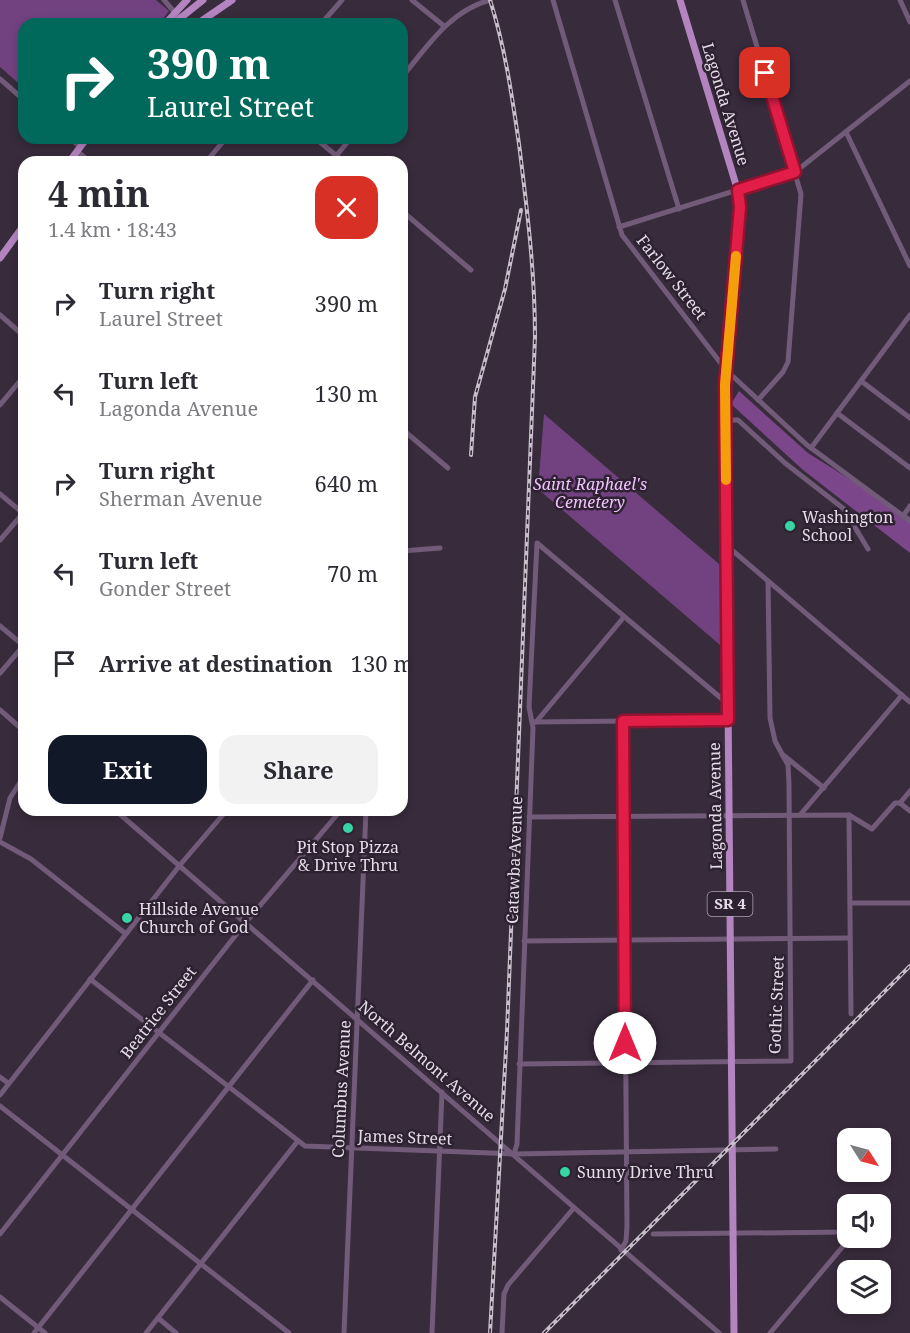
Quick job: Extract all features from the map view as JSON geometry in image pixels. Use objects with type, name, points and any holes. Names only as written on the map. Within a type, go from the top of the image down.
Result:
[{"type":"main road","points":[[175,18],[187,0]]},
{"type":"main road","points":[[172,18],[204,0]]},
{"type":"main road","points":[[206,18],[231,0]]},
{"type":"main road","name":"Lagonda Avenue","points":[[680,0],[738,190],[740,207],[726,370],[734,1333]]},
{"type":"main road","points":[[74,156],[83,144]]},
{"type":"main road","points":[[0,258],[18,233]]},
{"type":"street","points":[[164,0],[180,18]]},
{"type":"street","points":[[326,18],[342,0]]},
{"type":"street","points":[[412,0],[444,26]]},
{"type":"street","points":[[408,70],[444,26],[463,11],[490,0]]},
{"type":"street","name":"Farlow Street","points":[[553,0],[622,235],[726,370],[811,448],[910,521]]},
{"type":"street","points":[[615,0],[679,209]]},
{"type":"street","points":[[743,0],[795,172],[801,201],[788,362],[783,372],[758,400]]},
{"type":"street","points":[[900,0],[910,22]]},
{"type":"street","points":[[0,79],[18,95]]},
{"type":"street","points":[[620,227],[795,172],[910,81]]},
{"type":"street","points":[[846,132],[910,266]]},
{"type":"street","points":[[75,144],[85,156]]},
{"type":"street","points":[[211,156],[221,144]]},
{"type":"street","points":[[322,144],[336,156],[346,144]]},
{"type":"street","points":[[408,217],[471,270]]},
{"type":"street","points":[[0,315],[18,331]]},
{"type":"street","points":[[811,448],[910,315]]},
{"type":"street","points":[[861,381],[910,418]]},
{"type":"street","points":[[0,405],[18,383]]},
{"type":"street","points":[[837,413],[910,468]]},
{"type":"street","points":[[726,420],[738,420],[785,463],[844,509],[868,549]]},
{"type":"street","points":[[408,434],[448,468]]},
{"type":"street","points":[[0,494],[18,508]]},
{"type":"street","points":[[903,516],[910,506]]},
{"type":"street","points":[[0,540],[18,520]]},
{"type":"street","name":"Catawba Avenue","points":[[514,1154],[517,1144],[534,722],[529,707],[537,543],[624,617]]},
{"type":"street","points":[[726,545],[910,702]]},
{"type":"street","points":[[408,551],[440,548]]},
{"type":"street","name":"Gothic Street","points":[[519,1064],[790,1061],[791,938],[788,765],[775,741],[770,718],[768,580]]},
{"type":"street","points":[[534,722],[624,617],[728,704]]},
{"type":"street","points":[[0,626],[18,640]]},
{"type":"street","points":[[0,674],[18,652]]},
{"type":"street","points":[[800,815],[902,695]]},
{"type":"street","points":[[0,710],[18,726]]},
{"type":"street","points":[[534,722],[728,720]]},
{"type":"street","points":[[621,1251],[626,1241],[623,721]]},
{"type":"street","points":[[782,754],[824,788]]},
{"type":"street","points":[[18,785],[10,798],[0,840],[31,859],[126,934]]},
{"type":"street","points":[[530,817],[849,815],[872,829],[895,803],[900,803],[910,791]]},
{"type":"street","points":[[900,803],[910,811]]},
{"type":"street","points":[[849,815],[851,1014]]},
{"type":"street","name":"North Belmont Avenue","points":[[122,816],[514,1154],[522,1165],[621,1251],[719,1333]]},
{"type":"street","points":[[0,1095],[180,865],[222,816]]},
{"type":"street","name":"Beatrice Street","points":[[0,1234],[246,922],[336,816]]},
{"type":"street","name":"Columbus Avenue","points":[[344,1333],[366,816]]},
{"type":"street","points":[[850,903],[910,903]]},
{"type":"street","points":[[524,941],[850,938]]},
{"type":"street","name":"James Street","points":[[90,979],[297,1142],[307,1147],[514,1154],[776,1149]]},
{"type":"street","points":[[36,1330],[313,980]]},
{"type":"street","points":[[0,1077],[9,1083]]},
{"type":"street","points":[[432,1333],[442,1092]]},
{"type":"street","points":[[0,1106],[289,1333]]},
{"type":"street","points":[[146,1333],[297,1142]]},
{"type":"street","points":[[502,1333],[504,1294],[508,1284],[573,1209]]},
{"type":"street","points":[[653,1234],[837,1232]]},
{"type":"street","points":[[771,1333],[842,1248]]},
{"type":"street","points":[[0,1297],[36,1330],[45,1333]]},
{"type":"street","points":[[158,1318],[176,1333]]},
{"type":"green space","points":[[0,0],[156,0],[169,11],[164,18],[18,18],[18,83],[0,67]]},
{"type":"green space","name":"Saint Raphael's Cemetery","points":[[544,414],[726,570],[727,651],[538,489]]},
{"type":"shaded area","points":[[739,391],[808,453],[910,517],[910,553],[803,470],[731,404]]},
{"type":"railway","points":[[490,0],[504,54],[519,144],[528,216],[535,337],[507,1031],[490,1333]]},
{"type":"railway","points":[[471,455],[475,397],[505,289],[521,210]]},
{"type":"railway","points":[[544,1333],[910,966]]},
{"type":"slow traffic","points":[[726,480],[725,385],[736,256]]},
{"type":"place","name":"Washington School","points":[[790,526]]},
{"type":"place","name":"Pit Stop Pizza & Drive Thru","points":[[348,828]]},
{"type":"place","name":"Hillside Avenue Church of God","points":[[127,918]]},
{"type":"place","name":"Sunny Drive Thru","points":[[565,1172]]},
{"type":"route","points":[[625,1043],[623,721],[728,720],[725,385],[740,207],[738,190],[795,172],[765,73]]}]
